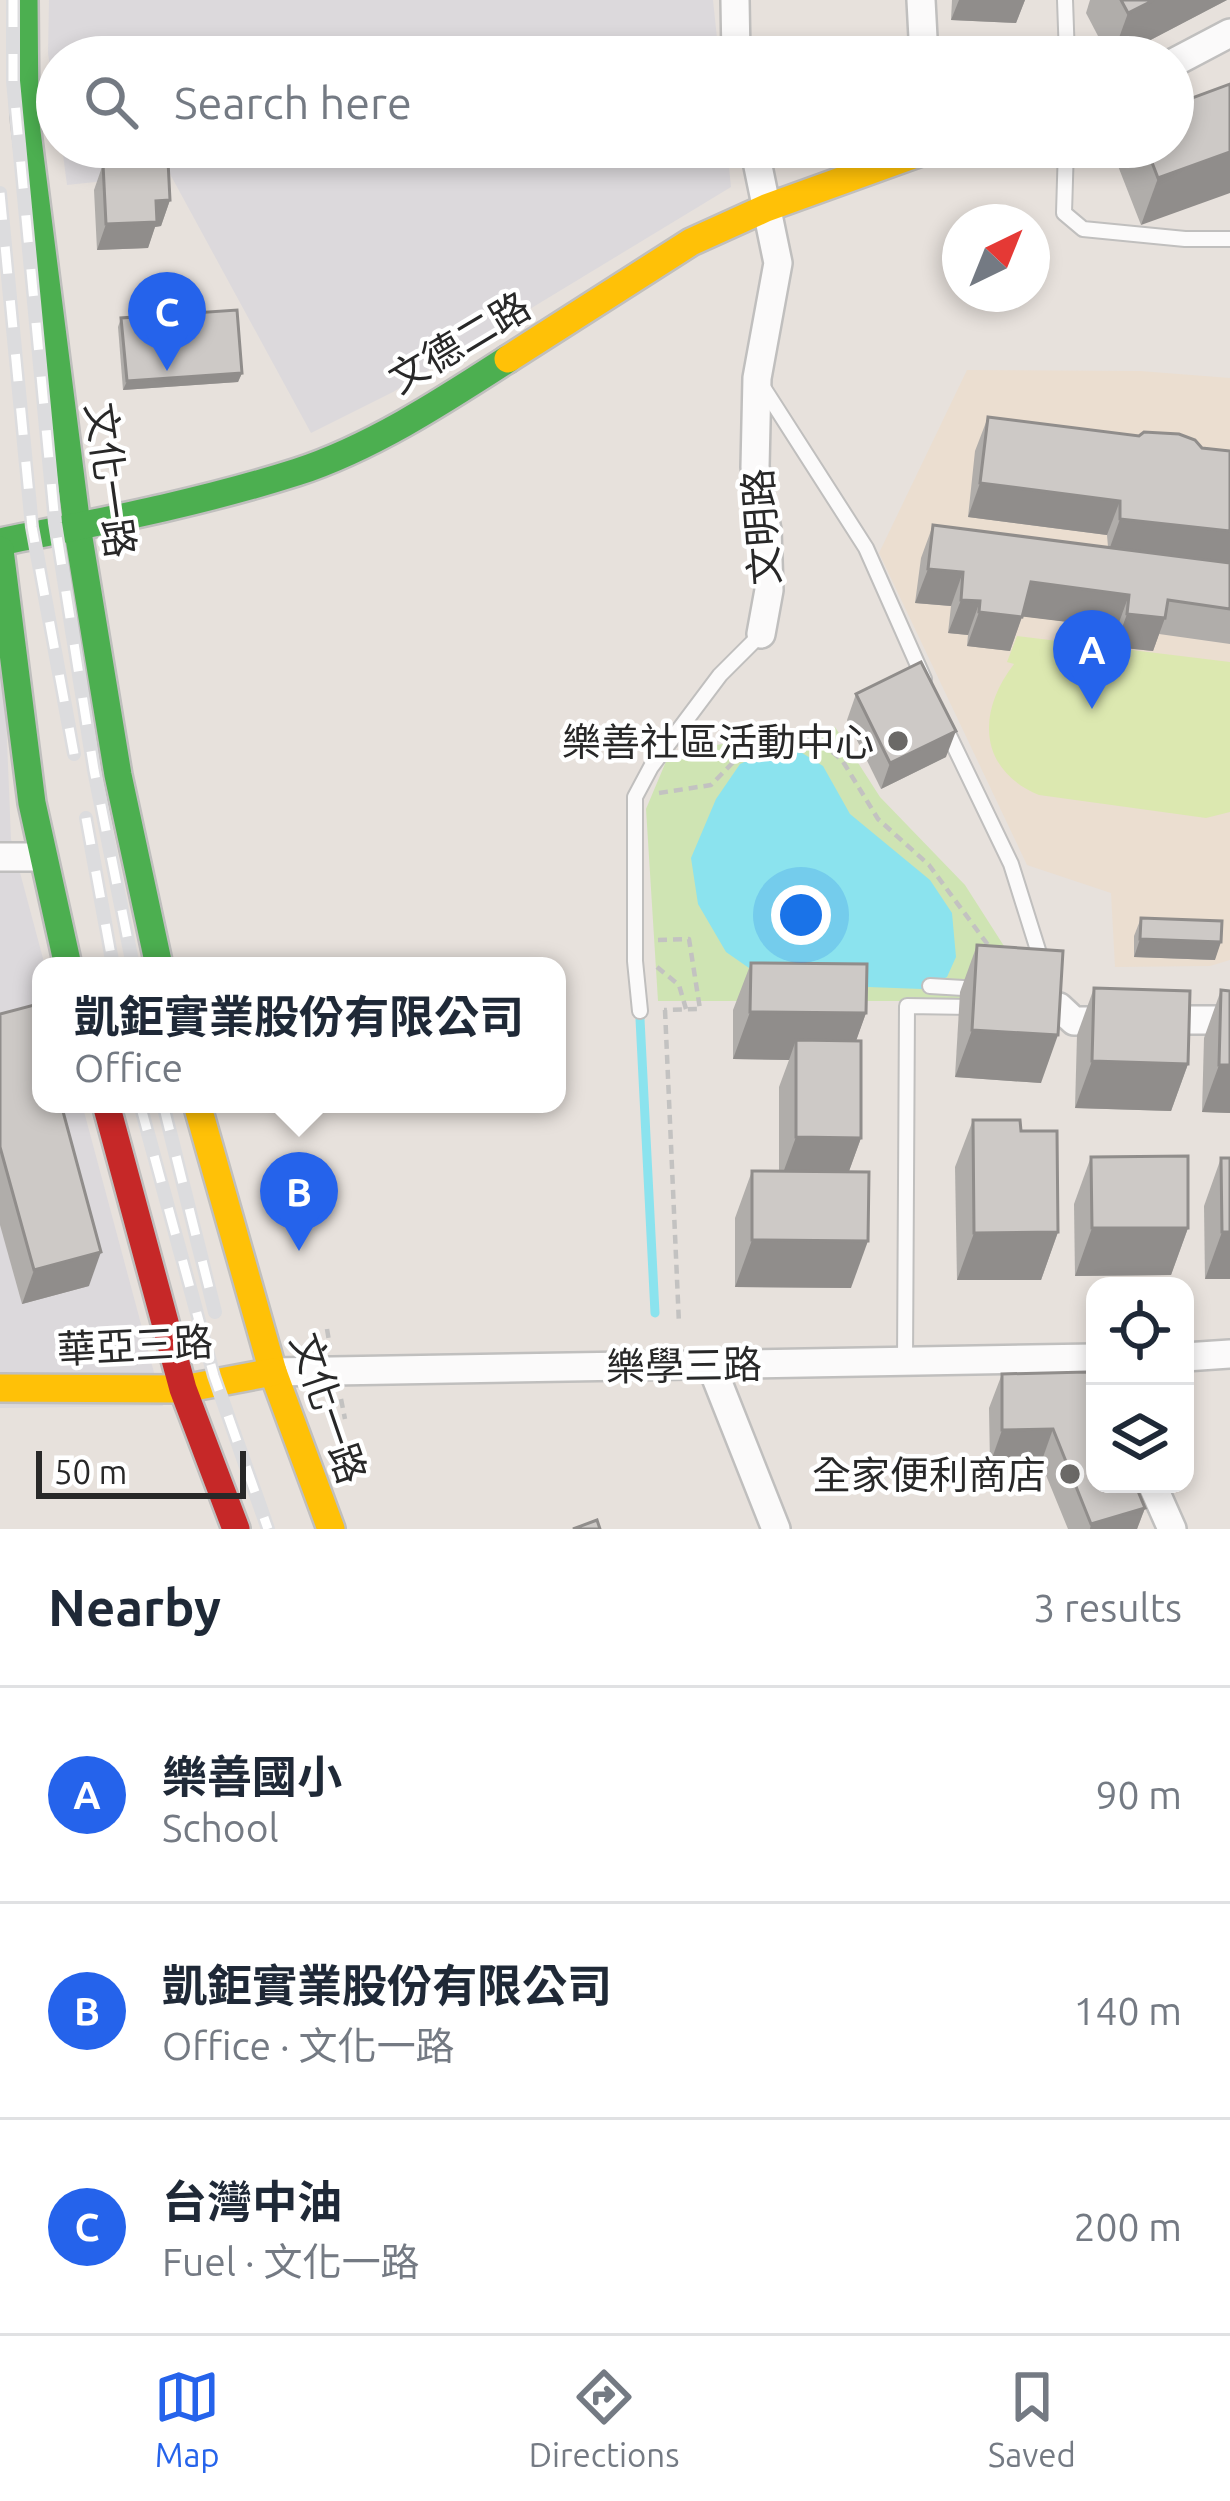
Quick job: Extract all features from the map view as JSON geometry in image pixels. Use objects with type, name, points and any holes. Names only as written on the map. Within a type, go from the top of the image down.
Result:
[{"type":"street","name":"文化一路","points":[[24,0],[12,116],[118,775],[157,957]]},
{"type":"street","points":[[735,0],[736,36]]},
{"type":"street","points":[[921,0],[923,36]]},
{"type":"street","points":[[1194,53],[1230,33]]},
{"type":"street","name":"文明路","points":[[758,168],[778,263],[757,378],[755,466],[767,530],[769,590],[760,634]]},
{"type":"street","name":"文德二路","points":[[0,546],[125,518],[317,463],[477,380],[691,242],[766,208],[876,168]]},
{"type":"street","points":[[0,546],[42,857],[66,957]]},
{"type":"street","points":[[0,856],[42,857]]},
{"type":"street","points":[[1049,997],[1075,1021],[1230,1020]]},
{"type":"street","points":[[108,1113],[183,1389],[236,1529]]},
{"type":"street","name":"文化一路","points":[[200,1113],[272,1372],[331,1529]]},
{"type":"street","points":[[1194,1356],[1230,1354]]},
{"type":"street","name":"樂學三路","points":[[272,1372],[1086,1358]]},
{"type":"street","points":[[712,1365],[776,1529]]},
{"type":"street","name":"華亞三路","points":[[0,1388],[183,1389],[272,1372]]},
{"type":"street","points":[[1156,1493],[1172,1529]]},
{"type":"lane","points":[[1065,0],[1066,36]]},
{"type":"lane","points":[[1065,168],[1064,213],[1083,229],[1230,239]]},
{"type":"lane","points":[[757,378],[866,548],[932,697]]},
{"type":"lane","name":"文明路","points":[[635,797],[651,767],[720,675],[760,634]]},
{"type":"lane","points":[[941,718],[1011,864],[1049,997]]},
{"type":"lane","points":[[635,797],[635,962],[640,1011]]},
{"type":"lane","points":[[929,986],[990,989]]},
{"type":"lane","points":[[905,1361],[907,1006],[994,1007]]},
{"type":"path","points":[[635,797],[711,785],[746,749],[787,737],[819,741],[842,760],[878,820],[929,865],[988,947],[1006,961]]},
{"type":"path","points":[[636,941],[689,939],[700,1009],[640,1011]]},
{"type":"path","points":[[635,962],[667,971],[679,986],[686,1010]]},
{"type":"path","points":[[665,1010],[679,1324]]},
{"type":"shaded area","points":[[49,0],[713,0],[717,36],[48,36]]},
{"type":"shaded area","points":[[65,168],[729,168],[731,187],[393,392],[311,433],[170,174],[67,185]]},
{"type":"shaded area","points":[[967,370],[1140,371],[1230,378],[1230,960],[1210,966],[1115,967],[1111,893],[1027,865],[879,553]]},
{"type":"shaded area","points":[[0,567],[11,839],[43,957],[32,957],[32,1113],[84,1113],[163,1406],[0,1408]]},
{"type":"green space","points":[[1017,636],[1230,662],[1230,812],[1206,818],[1039,795],[1019,784],[995,755],[989,720],[993,702],[1014,664],[1007,662]]},
{"type":"green space","points":[[835,727],[880,797],[965,885],[1039,1001],[658,1001],[646,809],[670,752]]},
{"type":"water","points":[[775,748],[799,751],[823,766],[850,814],[930,880],[952,913],[956,957],[947,977],[922,989],[787,984],[726,952],[698,904],[691,858],[716,799],[740,764]]},
{"type":"building","points":[[1121,0],[1154,0],[1128,13]]},
{"type":"building","points":[[1230,84],[1230,152],[1194,165],[1194,97]]},
{"type":"building","points":[[103,168],[168,168],[170,200],[156,201],[157,222],[106,224]]},
{"type":"building","points":[[1154,168],[1186,168],[1158,178]]},
{"type":"building","points":[[237,310],[242,373],[127,381],[121,318]]},
{"type":"building","points":[[988,417],[1139,436],[1144,432],[1179,434],[1202,448],[1230,451],[1230,531],[1120,519],[1120,501],[980,483]]},
{"type":"building","points":[[933,525],[1230,563],[1230,609],[1168,600],[1165,618],[1127,614],[1129,595],[1031,582],[1022,617],[979,612],[980,601],[961,600],[963,572],[928,569]]},
{"type":"building","points":[[921,662],[956,731],[890,763],[856,694]]},
{"type":"building","points":[[1141,918],[1222,921],[1221,942],[1140,939]]},
{"type":"building","points":[[977,945],[1063,951],[1058,1035],[972,1030]]},
{"type":"building","points":[[751,963],[867,964],[866,1013],[750,1012]]},
{"type":"building","points":[[1094,988],[1190,991],[1188,1064],[1092,1061]]},
{"type":"building","points":[[1221,990],[1230,991],[1230,1065],[1219,1065]]},
{"type":"building","points":[[32,1006],[32,1113],[63,1113],[101,1252],[34,1270],[0,1147],[0,1014]]},
{"type":"building","points":[[796,1040],[861,1041],[861,1138],[796,1137]]},
{"type":"building","points":[[973,1120],[1020,1120],[1021,1131],[1057,1131],[1058,1232],[974,1233]]},
{"type":"building","points":[[1188,1156],[1188,1228],[1092,1228],[1091,1157]]},
{"type":"building","points":[[1221,1158],[1230,1158],[1230,1232],[1222,1232]]},
{"type":"building","points":[[752,1171],[869,1172],[868,1241],[752,1240]]},
{"type":"building","points":[[1086,1372],[1086,1493],[1139,1493],[1145,1508],[1091,1524],[1053,1429],[1002,1430],[1002,1374]]},
{"type":"building","points":[[597,1520],[600,1529],[573,1529]]},
{"type":"waterway","points":[[640,1019],[655,1313]]},
{"type":"railway","points":[[13,0],[13,81],[55,523],[94,770],[131,957]]},
{"type":"railway","points":[[0,193],[32,527],[74,754]]},
{"type":"railway","points":[[86,818],[111,957]]},
{"type":"railway","points":[[142,1113],[214,1376],[268,1529]]},
{"type":"railway","points":[[165,1113],[215,1312]]},
{"type":"traffic: fast","points":[[24,0],[25,116],[77,526],[118,775],[157,957]]},
{"type":"traffic: fast","points":[[0,542],[187,502],[325,462],[379,437],[508,359]]},
{"type":"traffic: fast","points":[[0,550],[32,803],[66,957]]},
{"type":"traffic: slow","points":[[508,359],[691,242],[766,208],[877,168]]},
{"type":"traffic: slow","points":[[200,1113],[273,1372],[331,1529]]},
{"type":"traffic: slow","points":[[0,1388],[183,1389],[273,1372]]},
{"type":"traffic: jam","points":[[108,1113],[183,1389],[236,1529]]},
{"type":"place","name":"台灣中油","points":[[167,371]]},
{"type":"place","name":"樂善國小","points":[[1092,709]]},
{"type":"place","name":"樂善社區活動中心","points":[[898,741]]},
{"type":"place","name":"凱鉅實業股份有限公司","points":[[299,1251]]},
{"type":"place","name":"全家便利商店","points":[[1070,1474]]}]
